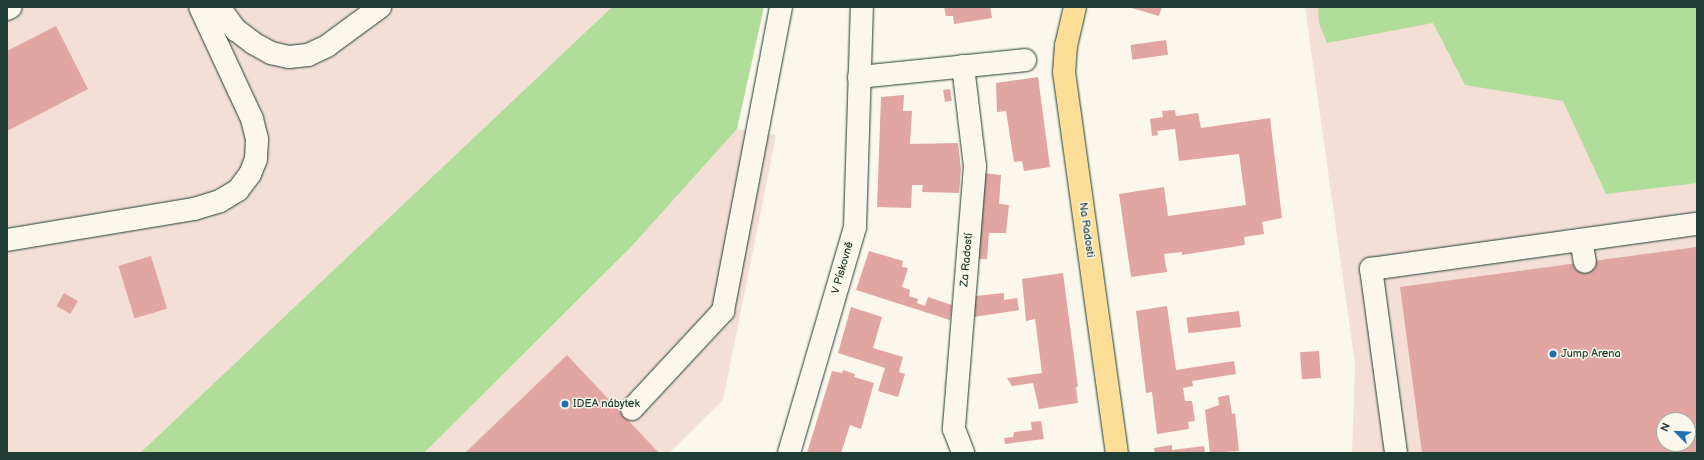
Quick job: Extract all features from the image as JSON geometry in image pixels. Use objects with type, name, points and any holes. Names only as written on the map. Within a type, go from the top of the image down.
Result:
[{"type":"main road","name":"Na Radosti","points":[[1075,7],[1066,45],[1064,72],[1117,453]]},
{"type":"street","points":[[7,10],[12,7]]},
{"type":"street","points":[[7,240],[194,209],[220,201],[238,190],[252,169],[256,159],[257,139],[252,120],[200,7]]},
{"type":"street","points":[[219,7],[236,30],[253,43],[271,53],[289,57],[308,55],[327,46],[380,7]]},
{"type":"street","points":[[632,409],[723,311],[781,7]]},
{"type":"street","name":"V Pískovně","points":[[789,453],[855,227],[862,7]]},
{"type":"street","points":[[859,77],[1024,60]]},
{"type":"street","name":"Za Radostí","points":[[963,66],[975,166],[954,429],[963,453]]},
{"type":"street","points":[[1396,453],[1371,269],[1697,224]]},
{"type":"street","points":[[1581,240],[1585,262]]},
{"type":"shaded area","points":[[7,7],[612,7],[140,453],[7,453]]},
{"type":"shaded area","points":[[1305,7],[1697,7],[1697,453],[1352,453],[1355,364]]},
{"type":"shaded area","points":[[737,129],[776,135],[723,400],[669,453],[424,453],[632,246]]},
{"type":"green space","points":[[612,7],[764,7],[737,129],[632,246],[424,453],[140,453]]},
{"type":"green space","points":[[1318,7],[1697,7],[1697,183],[1606,194],[1563,101],[1465,85],[1433,23],[1327,43],[1319,23]]},
{"type":"building","points":[[944,7],[990,7],[992,18],[954,24],[953,16],[946,16]]},
{"type":"building","points":[[1128,7],[1162,7],[1159,16]]},
{"type":"building","points":[[56,26],[88,89],[7,131],[7,51]]},
{"type":"building","points":[[1166,40],[1168,55],[1132,60],[1130,45]]},
{"type":"building","points":[[1038,77],[1050,167],[1024,171],[1022,161],[1014,162],[1006,111],[997,112],[996,83]]},
{"type":"building","points":[[950,89],[952,101],[945,102],[943,90]]},
{"type":"building","points":[[904,95],[903,111],[912,111],[910,144],[958,143],[961,169],[959,193],[922,192],[923,185],[912,185],[911,208],[877,207],[881,97]]},
{"type":"building","points":[[1175,110],[1176,116],[1198,113],[1201,128],[1270,118],[1282,218],[1262,222],[1264,234],[1244,237],[1245,245],[1182,255],[1182,252],[1164,254],[1167,272],[1131,277],[1119,194],[1164,187],[1168,216],[1246,205],[1239,154],[1179,161],[1175,129],[1157,131],[1158,135],[1152,136],[1150,119],[1163,117],[1162,111]]},
{"type":"building","points":[[984,173],[1001,175],[999,204],[1009,205],[1006,233],[989,233],[987,259],[978,259]]},
{"type":"building","name":"Jump Arena","points":[[1697,247],[1697,453],[1422,453],[1400,287]]},
{"type":"building","points":[[869,251],[903,261],[902,267],[908,268],[902,287],[910,290],[909,296],[918,299],[917,303],[925,306],[928,297],[952,305],[950,320],[856,290]]},
{"type":"building","points":[[151,256],[167,309],[135,319],[118,266]]},
{"type":"building","points":[[1063,273],[1078,387],[1076,387],[1078,403],[1039,409],[1033,383],[1012,386],[1007,378],[1042,373],[1035,319],[1026,321],[1022,279]]},
{"type":"building","points":[[64,293],[78,301],[70,314],[56,306]]},
{"type":"building","points":[[1004,293],[1004,300],[1017,298],[1019,310],[974,317],[975,296]]},
{"type":"building","points":[[1167,306],[1176,370],[1234,361],[1236,374],[1192,381],[1193,386],[1183,388],[1185,401],[1192,401],[1195,421],[1188,422],[1189,429],[1157,434],[1152,392],[1146,393],[1136,311]]},
{"type":"building","points":[[851,307],[882,317],[873,348],[903,357],[899,372],[905,374],[898,397],[878,391],[885,368],[838,353]]},
{"type":"building","points":[[1239,311],[1241,327],[1188,333],[1186,317]]},
{"type":"building","points":[[1319,351],[1321,378],[1302,379],[1300,352]]},
{"type":"building","name":"IDEA nábytek","points":[[567,355],[659,453],[465,453]]},
{"type":"building","points":[[843,370],[855,374],[854,377],[874,383],[861,429],[850,425],[841,453],[807,453],[832,371],[842,373]]},
{"type":"building","points":[[1229,395],[1232,414],[1235,413],[1239,451],[1210,453],[1205,410],[1219,405],[1218,397]]},
{"type":"building","points":[[1041,421],[1044,439],[1005,444],[1004,438],[1013,437],[1014,432],[1032,430],[1031,422]]},
{"type":"building","points":[[1172,445],[1172,450],[1204,446],[1205,453],[1155,453],[1154,448]]},
{"type":"place","name":"Jump Arena","points":[[1553,354]]},
{"type":"place","name":"IDEA nábytek","points":[[565,404]]}]
